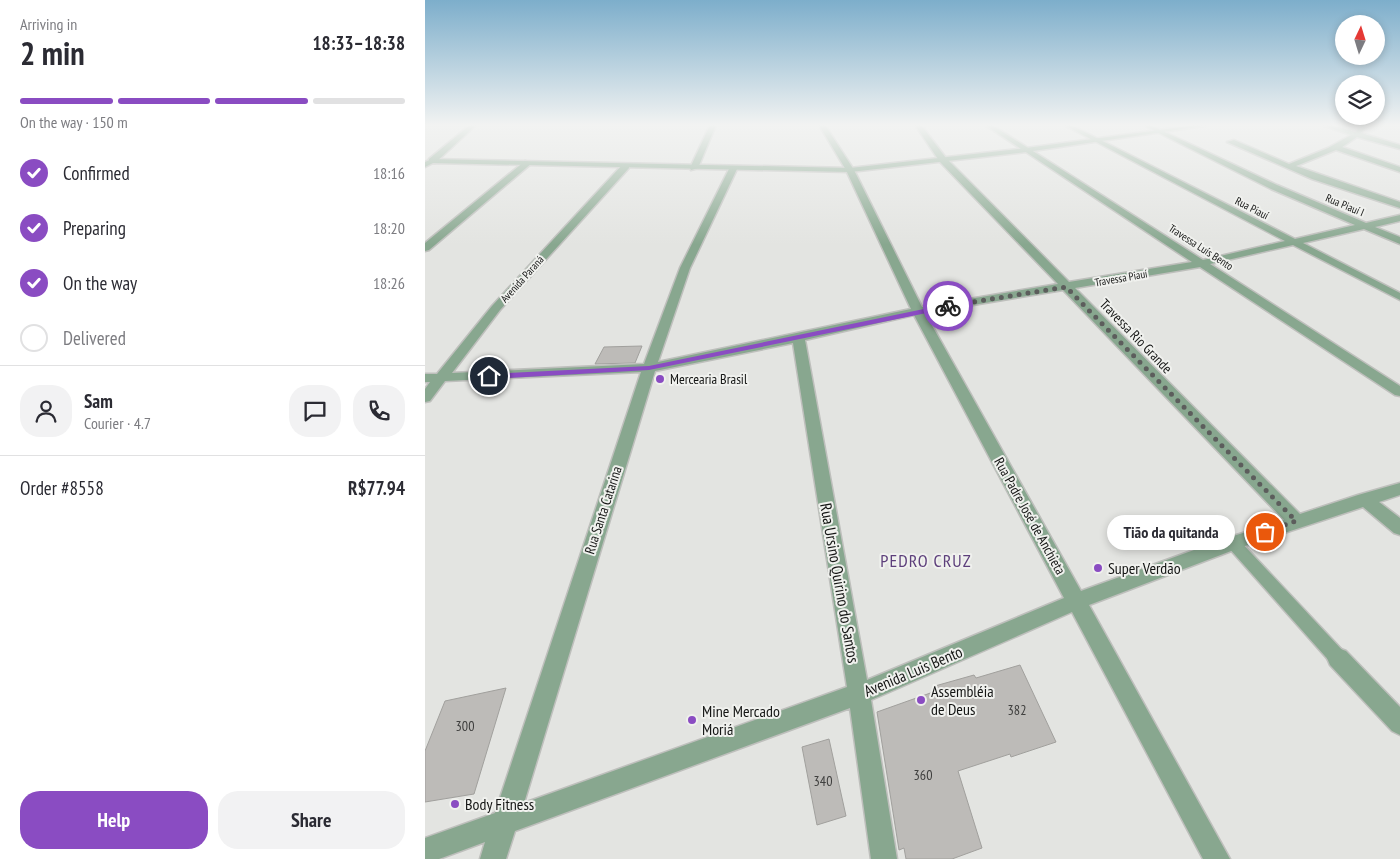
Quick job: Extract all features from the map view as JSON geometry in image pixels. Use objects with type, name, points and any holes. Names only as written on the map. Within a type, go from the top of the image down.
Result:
[{"type":"street","points":[[425,248],[525,165]]},
{"type":"street","points":[[596,165],[850,170],[896,165]]},
{"type":"street","name":"Rua Padre José de Anchieta","points":[[847,165],[918,311],[1217,859]]},
{"type":"street","name":"Travessa Rio Grande","points":[[948,165],[1296,521]]},
{"type":"street","name":"Travessa Luís Bento","points":[[1050,165],[1400,392]]},
{"type":"street","name":"Rua Piauí","points":[[1145,165],[1400,298]]},
{"type":"street","name":"Rua Piauí I","points":[[1230,165],[1274,187],[1400,241]]},
{"type":"street","points":[[1386,165],[1400,170]]},
{"type":"street","name":"Avenida Paraná","points":[[425,398],[496,308],[626,166]]},
{"type":"street","points":[[1290,166],[1315,177],[1400,205]]},
{"type":"street","name":"Rua Santa Catarina","points":[[493,859],[649,368],[685,268],[733,169]]},
{"type":"street","name":"Travessa Piauí","points":[[425,378],[649,368],[798,338],[918,311],[1203,263],[1400,218]]},
{"type":"street","name":"Rua Ursino Quirino do Santos","points":[[798,338],[859,694],[884,859]]},
{"type":"street","name":"Avenida Luis Bento","points":[[425,851],[859,694],[1077,601],[1233,543],[1364,499],[1400,489]]},
{"type":"street","points":[[1364,499],[1400,528]]},
{"type":"street","points":[[1339,658],[1400,723]]},
{"type":"lane","points":[[1233,543],[1339,658]]},
{"type":"building","points":[[642,346],[635,363],[595,364],[604,347]]},
{"type":"building","points":[[1020,665],[1056,742],[1011,757],[1010,754],[958,771],[982,848],[952,859],[906,859],[904,848],[899,850],[877,712],[936,691],[935,686],[974,675],[976,678]]},
{"type":"building","points":[[506,688],[474,794],[425,802],[425,751],[445,701]]},
{"type":"building","points":[[829,739],[846,816],[817,825],[802,747]]},
{"type":"way so far","points":[[948,306],[1066,287],[1296,521],[1265,532]]},
{"type":"place","name":"Mercearia Brasil","points":[[660,379]]},
{"type":"place","name":"Tião da quitanda","points":[[1265,532]]},
{"type":"place","name":"Super Verdão","points":[[1098,568]]},
{"type":"place","name":"Assembléia de Deus","points":[[921,700]]},
{"type":"place","name":"Mine Mercado Moriá","points":[[692,720]]},
{"type":"place","name":"Body Fitness","points":[[455,804]]},
{"type":"district","name":"PEDRO CRUZ","points":[[926,561]]},
{"type":"route","points":[[489,376],[649,368],[948,306]]}]
